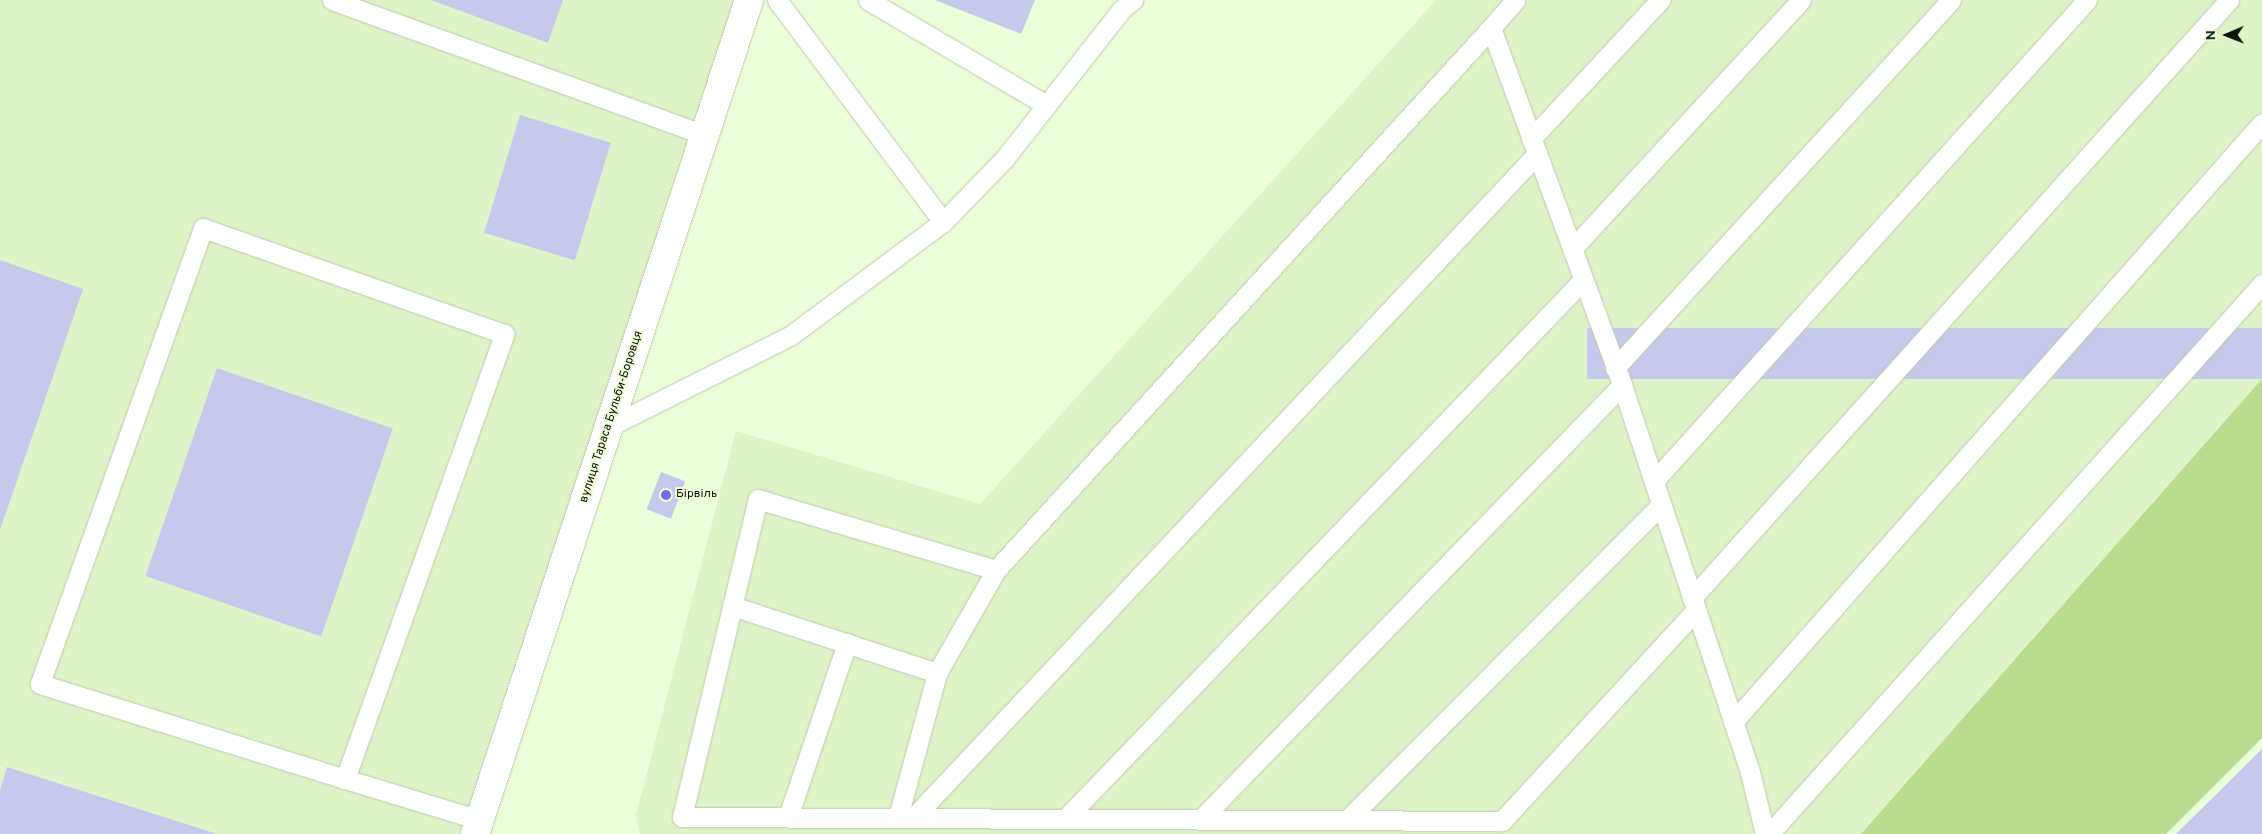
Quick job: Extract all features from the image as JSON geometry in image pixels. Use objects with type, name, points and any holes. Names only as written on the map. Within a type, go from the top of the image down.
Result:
[{"type":"street","name":"вулиця Тараса Бульби-Боровця","points":[[478,827],[749,0]]},
{"type":"lane","points":[[332,0],[705,135]]},
{"type":"lane","points":[[777,0],[943,222]]},
{"type":"lane","points":[[868,0],[1046,105]]},
{"type":"lane","points":[[610,426],[790,336],[943,222],[1005,158],[1121,10],[1133,0]]},
{"type":"lane","points":[[906,818],[937,673],[996,570],[1515,0]]},
{"type":"lane","points":[[906,818],[1534,147],[1660,0]]},
{"type":"lane","points":[[1572,249],[1801,0]]},
{"type":"lane","points":[[1200,819],[1618,376],[1951,0]]},
{"type":"lane","points":[[1654,481],[2087,0]]},
{"type":"lane","points":[[996,570],[758,499],[682,817],[1502,820],[2229,0]]},
{"type":"lane","points":[[1491,28],[1618,376],[1654,481],[1750,772],[1765,834]]},
{"type":"lane","points":[[1734,722],[2262,123]]},
{"type":"lane","points":[[345,779],[504,334],[204,228],[40,684],[345,779],[478,827]]},
{"type":"lane","points":[[1066,818],[1583,280]]},
{"type":"lane","points":[[1770,834],[2262,284]]},
{"type":"lane","points":[[1347,820],[1661,505]]},
{"type":"lane","points":[[732,606],[937,673]]},
{"type":"lane","points":[[788,817],[847,643]]},
{"type":"shaded area","points":[[0,0],[749,0],[475,834],[0,834]]},
{"type":"shaded area","points":[[1436,0],[2262,0],[2262,599],[2160,496],[1861,834],[640,834],[636,815],[736,431],[980,504]]},
{"type":"green space","points":[[2262,379],[2262,738],[2166,834],[1861,834]]},
{"type":"building","points":[[431,0],[563,0],[548,43]]},
{"type":"building","points":[[935,0],[1035,0],[1021,34]]},
{"type":"building","points":[[520,115],[611,143],[575,260],[484,233]]},
{"type":"building","points":[[0,260],[83,289],[0,530]]},
{"type":"building","points":[[1587,328],[2262,328],[2262,379],[1587,379]]},
{"type":"building","points":[[217,368],[393,429],[321,637],[145,576]]},
{"type":"building","name":"Бірвіль","points":[[661,472],[685,481],[671,519],[647,509]]},
{"type":"building","points":[[2262,749],[2262,834],[2176,834]]},
{"type":"building","points":[[7,767],[217,834],[0,834],[0,791]]},
{"type":"place","name":"Бірвіль","points":[[666,495]]}]
